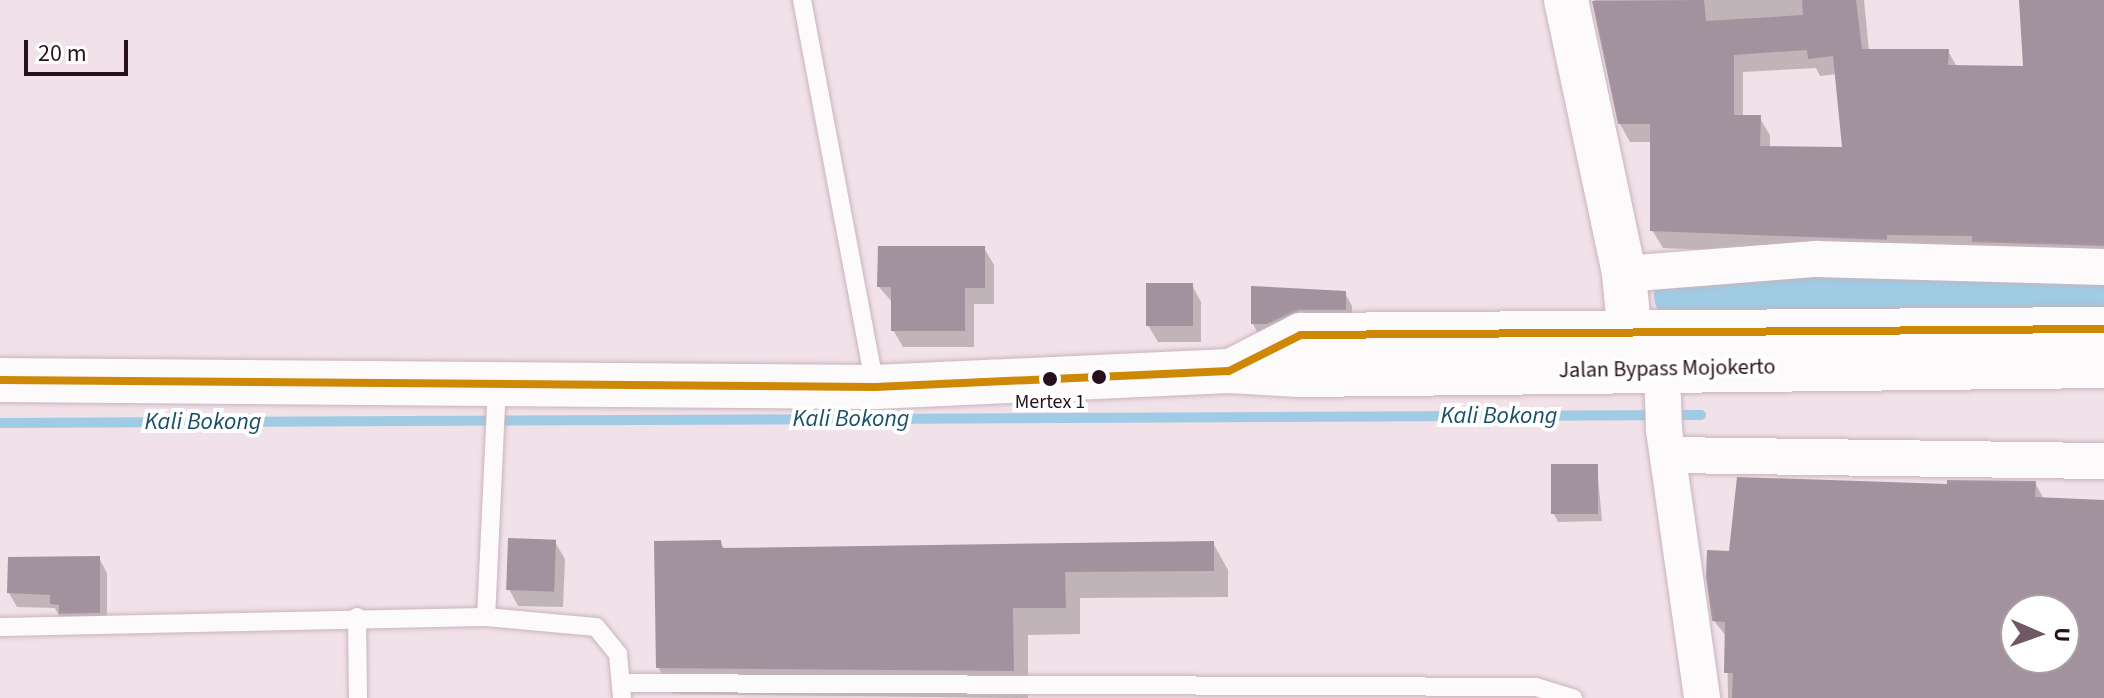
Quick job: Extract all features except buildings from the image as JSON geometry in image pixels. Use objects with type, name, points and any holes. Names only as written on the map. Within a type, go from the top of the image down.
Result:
[{"type":"main road","points":[[1566,0],[1624,274],[1651,357]]},
{"type":"main road","name":"Jalan Bypass Mojokerto","points":[[0,380],[496,397],[875,387],[1229,371],[1300,375],[2104,329]]},
{"type":"main road","name":"Jalan Bypass Mojokerto","points":[[1651,357],[2104,366]]},
{"type":"street","points":[[1624,274],[1816,259],[2104,267]]},
{"type":"street","points":[[1651,357],[1702,698]]},
{"type":"street","points":[[1666,443],[2104,461]]},
{"type":"lane","points":[[802,0],[875,387]]},
{"type":"lane","points":[[486,617],[496,397]]},
{"type":"lane","points":[[357,617],[358,698]]},
{"type":"lane","points":[[0,627],[357,617],[486,617],[596,627],[618,654],[622,691],[1536,687],[1573,698]]},
{"type":"waterway","name":"Kali Bokong","points":[[1685,295],[2104,285]]},
{"type":"waterway","name":"Kali Bokong","points":[[0,423],[1701,415]]},
{"type":"transit line","points":[[0,380],[875,387],[1229,371],[1301,335],[2104,329]]},
{"type":"place","name":"Mertex 1","points":[[1050,379]]}]
